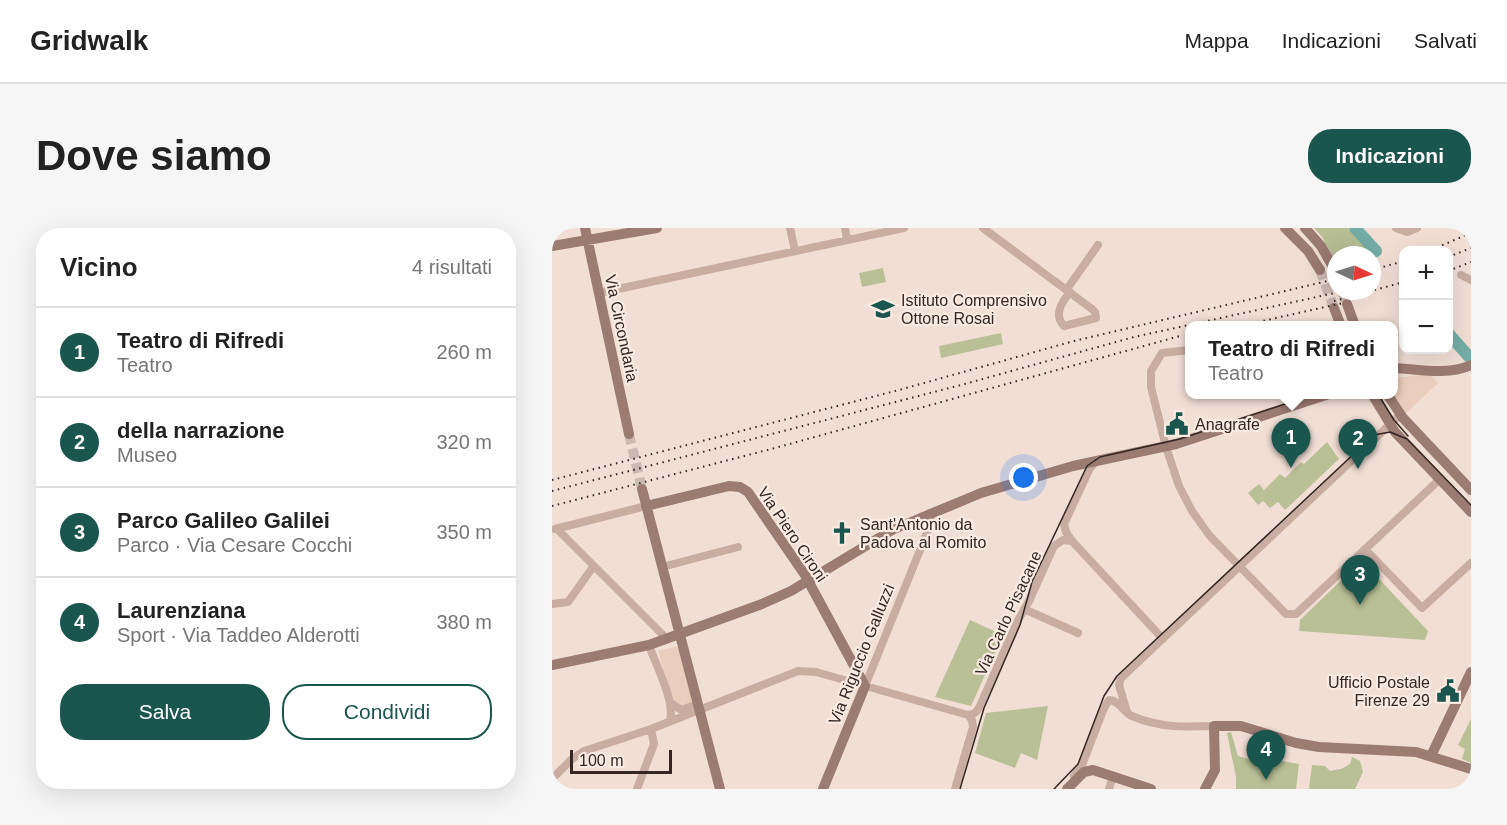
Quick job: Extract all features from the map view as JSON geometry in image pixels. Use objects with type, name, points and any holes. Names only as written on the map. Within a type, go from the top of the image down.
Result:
[{"type":"street","name":"Via Circondaria","points":[[585,228],[629,434]]},
{"type":"street","points":[[552,246],[657,228]]},
{"type":"street","points":[[790,228],[795,251]]},
{"type":"street","points":[[845,228],[848,240]]},
{"type":"street","points":[[599,293],[904,228]]},
{"type":"street","points":[[983,228],[1068,291],[1095,312],[1096,318],[1064,326],[1059,317],[1060,307],[1068,291],[1098,245]]},
{"type":"street","points":[[1285,228],[1308,250],[1320,270]]},
{"type":"street","points":[[1305,228],[1327,256]]},
{"type":"street","points":[[1396,228],[1407,232],[1417,228]]},
{"type":"street","points":[[1461,275],[1471,280]]},
{"type":"street","points":[[1347,304],[1353,321]]},
{"type":"street","points":[[1334,308],[1339,321]]},
{"type":"street","points":[[1185,350],[1160,355],[1150,370],[1153,397],[1176,479],[1192,511],[1209,535],[1286,614],[1296,614],[1439,480]]},
{"type":"street","points":[[1398,369],[1436,372],[1469,368]]},
{"type":"street","points":[[1398,373],[1416,371]]},
{"type":"street","points":[[552,665],[649,645],[762,604],[808,581],[863,545],[892,530],[1016,482],[1078,465],[1166,447],[1314,399]]},
{"type":"street","points":[[1375,399],[1390,424],[1439,480],[1471,512]]},
{"type":"street","points":[[1390,399],[1400,415],[1471,490]]},
{"type":"street","points":[[1127,712],[1119,682],[1400,415]]},
{"type":"street","points":[[1095,463],[1088,472],[1064,524],[1066,532],[1163,639]]},
{"type":"street","name":"Via Piero Cironi","points":[[646,506],[729,486],[748,492],[808,581],[865,686]]},
{"type":"street","points":[[642,489],[720,789]]},
{"type":"street","points":[[554,529],[646,506]]},
{"type":"street","name":"Via Riguccio Galluzzi","points":[[823,789],[928,530],[932,519],[926,515]]},
{"type":"street","points":[[554,529],[667,639]]},
{"type":"street","name":"Via Carlo Pisacane","points":[[969,715],[975,713],[979,708],[1054,546],[1063,540],[1072,541]]},
{"type":"street","points":[[662,567],[738,547]]},
{"type":"street","points":[[1365,549],[1422,608],[1471,563]]},
{"type":"street","points":[[552,604],[568,602],[593,567]]},
{"type":"street","points":[[1024,609],[1078,633]]},
{"type":"street","points":[[649,645],[669,702],[670,721]]},
{"type":"street","points":[[552,779],[572,759],[584,751],[651,729],[699,707],[802,670],[969,715],[973,727],[955,789]]},
{"type":"street","points":[[1431,756],[1471,674]]},
{"type":"street","points":[[1066,789],[1081,767],[1104,708],[1108,701],[1114,700],[1127,712],[1149,722],[1175,727],[1245,727],[1296,743],[1319,747],[1391,750],[1431,756],[1471,769]]},
{"type":"street","points":[[669,702],[681,710],[699,707]]},
{"type":"street","points":[[1205,789],[1212,778],[1215,766],[1214,726]]},
{"type":"street","points":[[637,789],[654,744],[651,729]]},
{"type":"street","points":[[1086,756],[1095,770]]},
{"type":"street","points":[[1066,789],[1086,771],[1095,770],[1151,789]]},
{"type":"street","points":[[1109,789],[1113,776]]},
{"type":"green space","points":[[1314,228],[1348,228],[1365,246],[1327,246]]},
{"type":"green space","points":[[883,268],[886,282],[862,287],[859,273]]},
{"type":"green space","points":[[1001,333],[1003,344],[941,358],[939,346]]},
{"type":"green space","points":[[1327,442],[1339,459],[1285,510],[1278,502],[1270,508],[1263,501],[1258,505],[1248,493],[1259,484],[1264,490],[1280,474],[1285,478]]},
{"type":"green space","points":[[1357,565],[1367,566],[1428,631],[1425,640],[1299,631],[1300,620]]},
{"type":"green space","points":[[970,620],[1003,635],[971,706],[935,697]]},
{"type":"green space","points":[[1048,706],[1037,760],[1021,753],[1015,768],[975,753],[986,713]]},
{"type":"green space","points":[[1471,719],[1471,763],[1462,759],[1465,749],[1458,745]]},
{"type":"green space","points":[[1231,732],[1238,756],[1258,762],[1282,761],[1299,764],[1296,789],[1236,789],[1236,777],[1227,733]]},
{"type":"green space","points":[[1352,757],[1360,761],[1363,772],[1355,789],[1309,789],[1312,765],[1325,766],[1330,771],[1341,769],[1350,764]]},
{"type":"shaded area","points":[[1430,374],[1438,383],[1403,416],[1395,399],[1398,399],[1398,377]]},
{"type":"shaded area","points":[[678,646],[694,702],[679,707],[672,698],[658,651]]},
{"type":"waterway","points":[[1355,228],[1371,246]]},
{"type":"waterway","points":[[1453,339],[1471,359]]},
{"type":"tunnel","points":[[1320,270],[1334,308]]},
{"type":"tunnel","points":[[1345,300],[1347,304]]},
{"type":"tunnel","points":[[629,434],[642,489]]},
{"type":"tram line","points":[[960,789],[984,708],[1020,625],[1032,582],[1087,466],[1100,457],[1180,439],[1300,399]]},
{"type":"tram line","points":[[1381,399],[1394,420],[1408,436]]},
{"type":"tram line","points":[[1054,789],[1078,764],[1104,696],[1117,676],[1374,435],[1390,432],[1407,439],[1471,505]]},
{"type":"railway","points":[[1440,246],[1471,233]]},
{"type":"railway","points":[[1453,255],[1471,248]]},
{"type":"railway","points":[[1381,267],[1399,262]]},
{"type":"railway","points":[[1453,269],[1471,262]]},
{"type":"railway","points":[[552,480],[899,390],[1074,341],[1327,281]]},
{"type":"railway","points":[[1334,301],[1399,283]]},
{"type":"railway","points":[[1207,321],[1327,295]]},
{"type":"railway","points":[[1262,321],[1343,303]]},
{"type":"railway","points":[[552,491],[961,385],[1134,337],[1185,326]]},
{"type":"railway","points":[[552,506],[775,448],[1180,336]]},
{"type":"place","name":"Istituto Comprensivo Ottone Rosai","points":[[883,309]]},
{"type":"place","name":"Anagrafe","points":[[1177,424]]},
{"type":"place","name":"Teatro di Rifredi","points":[[1291,468]]},
{"type":"place","name":"della narrazione","points":[[1358,469]]},
{"type":"place","name":"Sant'Antonio da Padova al Romito","points":[[842,533]]},
{"type":"place","name":"Parco Galileo Galilei","points":[[1360,605]]},
{"type":"place","name":"Ufficio Postale Firenze 29","points":[[1448,691]]},
{"type":"place","name":"Laurenziana","points":[[1266,780]]}]
